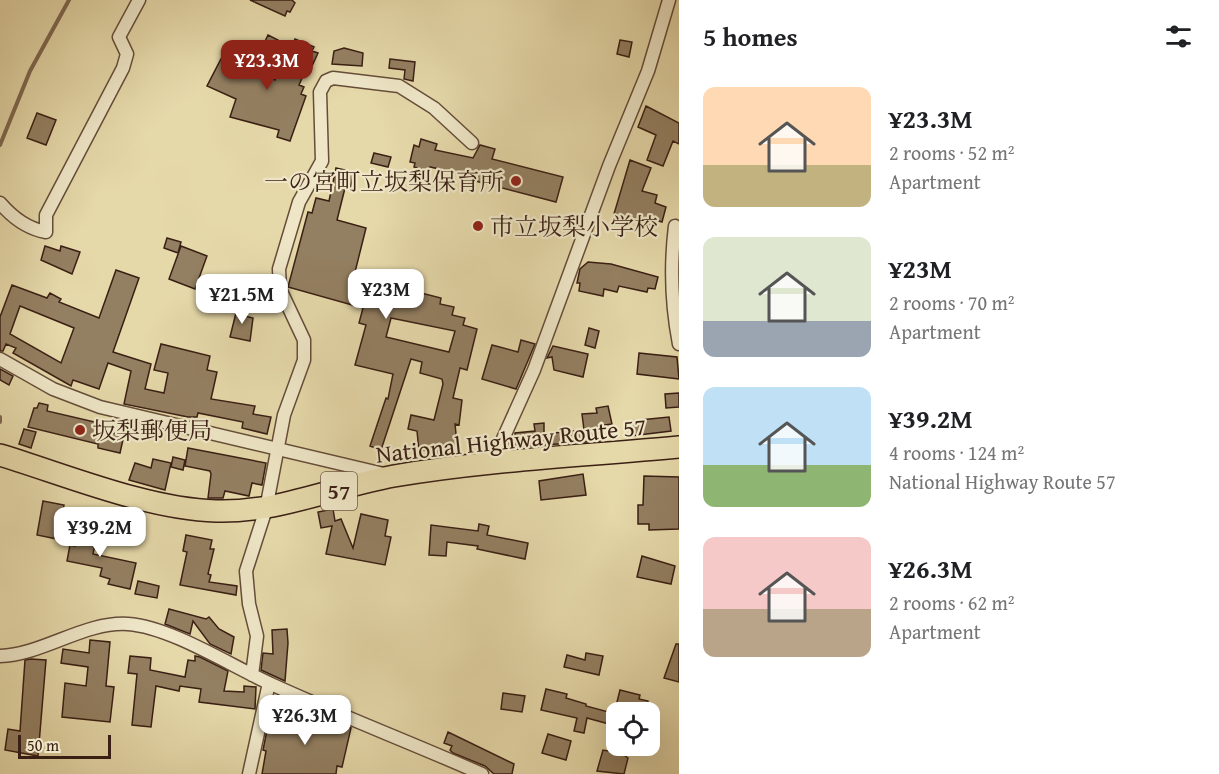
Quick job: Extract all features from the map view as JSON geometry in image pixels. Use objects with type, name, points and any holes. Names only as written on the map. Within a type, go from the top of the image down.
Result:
[{"type":"highway","name":"National Highway Route 57","points":[[2,456],[173,506],[215,511],[266,509],[394,476],[679,447]]},
{"type":"street","points":[[0,203],[14,218],[36,230],[45,232],[46,215],[123,68],[127,54],[119,37],[139,0]]},
{"type":"street","points":[[495,464],[502,441],[534,370],[609,166],[642,88],[669,0]]},
{"type":"street","points":[[252,675],[257,636],[249,604],[246,571],[266,509],[284,415],[304,360],[304,340],[280,289],[279,269],[299,202],[322,161],[319,98],[322,87],[333,78],[399,86],[434,108],[472,143]]},
{"type":"street","points":[[675,226],[670,266],[672,306],[679,344]]},
{"type":"street","points":[[0,359],[52,389],[100,407],[394,476]]},
{"type":"street","points":[[0,656],[14,656],[59,639],[125,624],[160,632],[268,683],[482,774]]},
{"type":"street","points":[[249,774],[268,683]]},
{"type":"building","points":[[250,0],[292,0],[295,3],[285,16]]},
{"type":"building","points":[[268,35],[278,40],[270,57],[260,52]]},
{"type":"building","points":[[295,39],[314,47],[312,51],[318,53],[311,68],[307,67],[299,85],[304,87],[301,94],[306,96],[290,141],[277,137],[279,130],[230,117],[236,99],[207,86],[222,57],[232,61],[233,58],[242,63],[240,66],[275,80],[276,76],[281,78]]},
{"type":"building","points":[[620,40],[632,42],[629,57],[617,54]]},
{"type":"building","points":[[344,48],[363,53],[362,66],[332,64],[334,51]]},
{"type":"building","points":[[390,59],[415,62],[413,81],[404,79],[405,70],[389,68]]},
{"type":"building","points":[[646,106],[679,123],[679,144],[673,141],[663,166],[647,160],[656,135],[638,127]]},
{"type":"building","points":[[37,113],[56,120],[46,145],[27,138]]},
{"type":"building","points":[[421,139],[437,144],[435,150],[473,158],[480,145],[495,149],[492,159],[563,177],[556,202],[468,179],[453,172],[430,167],[429,171],[414,167],[415,163],[410,162],[414,145],[419,147]]},
{"type":"building","points":[[374,153],[391,157],[388,167],[371,163]]},
{"type":"building","points":[[630,160],[651,168],[642,191],[657,195],[655,203],[666,207],[662,222],[650,218],[649,224],[614,214]]},
{"type":"building","points":[[336,168],[354,172],[350,189],[345,188],[337,220],[366,228],[354,276],[441,298],[440,304],[454,307],[452,315],[465,318],[463,325],[477,329],[467,370],[460,368],[453,398],[462,400],[459,425],[455,424],[458,454],[434,457],[434,454],[429,455],[428,450],[419,451],[417,431],[408,429],[411,415],[434,420],[443,384],[442,379],[420,373],[422,362],[411,359],[381,450],[370,446],[386,398],[388,399],[393,374],[355,365],[366,325],[359,323],[363,308],[288,287],[308,212],[312,213],[316,198],[329,201]],"holes":[[[391,318],[455,331],[449,352],[386,337]]]},
{"type":"building","points":[[167,238],[181,242],[178,253],[164,248]]},
{"type":"building","points":[[45,246],[60,251],[61,246],[80,252],[72,274],[41,260]]},
{"type":"building","points":[[181,246],[207,256],[195,289],[169,279]]},
{"type":"building","points":[[588,262],[611,264],[658,277],[655,289],[648,288],[647,292],[619,286],[617,292],[604,289],[603,296],[579,291],[580,283],[577,283],[580,269]]},
{"type":"building","points":[[116,270],[139,278],[113,352],[151,364],[145,389],[164,393],[168,373],[154,370],[161,344],[210,356],[207,370],[217,372],[211,399],[255,406],[253,414],[271,417],[267,434],[242,428],[243,422],[198,413],[197,417],[188,417],[124,404],[131,371],[108,363],[99,389],[73,380],[71,386],[13,353],[16,348],[6,344],[3,351],[0,351],[0,317],[12,285],[47,298],[50,293],[61,299],[59,302],[99,318]],"holes":[[[20,306],[74,328],[61,363],[10,334]]]},
{"type":"building","points":[[238,305],[247,307],[245,316],[253,318],[250,341],[230,337]]},
{"type":"building","points":[[589,328],[599,331],[595,348],[585,345]]},
{"type":"building","points":[[521,340],[535,344],[516,389],[482,379],[492,345],[518,352]]},
{"type":"building","points":[[553,346],[588,354],[583,377],[554,370],[552,357],[547,358]]},
{"type":"building","points":[[639,353],[677,357],[679,379],[637,374]]},
{"type":"building","points":[[0,369],[13,376],[9,385],[0,380]]},
{"type":"building","points":[[679,393],[679,407],[666,408],[665,394]]},
{"type":"building","points":[[39,403],[48,405],[47,411],[99,423],[97,430],[124,435],[120,453],[98,448],[98,444],[28,427],[34,408],[37,408]]},
{"type":"building","points":[[608,406],[612,424],[598,426],[600,441],[516,447],[515,433],[535,431],[534,424],[544,423],[544,434],[584,430],[582,414],[597,413],[596,408]]},
{"type":"building","points":[[669,417],[671,431],[631,436],[630,421]]},
{"type":"building","points":[[24,429],[36,432],[31,448],[19,444]]},
{"type":"building","points":[[188,448],[266,463],[262,485],[252,483],[249,496],[225,491],[223,498],[208,498],[210,471],[185,466]]},
{"type":"building","points":[[173,457],[185,460],[183,470],[171,467]]},
{"type":"building","points":[[153,459],[171,463],[165,490],[129,480],[135,463],[151,468]]},
{"type":"building","points":[[583,474],[586,495],[541,500],[539,481]]},
{"type":"building","points":[[644,476],[679,477],[679,529],[649,530],[649,524],[638,524],[638,505],[643,505]]},
{"type":"building","points":[[43,501],[64,505],[57,539],[37,535]]},
{"type":"building","points":[[333,509],[335,521],[341,519],[353,548],[361,514],[388,520],[385,536],[391,537],[385,565],[326,554],[332,526],[321,528],[318,512]]},
{"type":"building","points":[[80,521],[99,524],[93,554],[136,563],[130,589],[108,584],[110,579],[100,576],[102,568],[67,561],[70,545],[75,546]]},
{"type":"building","points":[[479,524],[489,526],[487,535],[528,543],[525,559],[477,549],[478,546],[447,542],[446,556],[429,555],[431,525],[478,531]]},
{"type":"building","points":[[186,535],[212,540],[210,549],[214,549],[208,574],[211,575],[209,582],[237,586],[236,595],[180,585],[187,552],[183,551]]},
{"type":"building","points":[[642,556],[675,566],[671,584],[637,577]]},
{"type":"building","points":[[138,581],[159,586],[157,598],[135,594]]},
{"type":"building","points":[[169,609],[206,619],[209,617],[219,629],[234,637],[231,654],[210,644],[193,621],[190,634],[165,624]]},
{"type":"building","points":[[287,629],[285,681],[261,670],[263,653],[273,654],[272,630]]},
{"type":"building","points":[[90,640],[110,642],[106,686],[114,687],[110,722],[62,717],[65,683],[86,686],[88,667],[61,663],[63,649],[89,653]]},
{"type":"building","points":[[676,644],[679,644],[679,682],[664,678]]},
{"type":"building","points":[[586,653],[603,656],[599,675],[564,667],[567,655],[585,660]]},
{"type":"building","points":[[130,656],[151,658],[150,670],[185,677],[188,660],[195,661],[195,656],[200,657],[228,671],[224,691],[244,692],[244,686],[256,687],[255,709],[199,702],[201,689],[180,686],[179,691],[156,686],[151,727],[132,725],[137,674],[128,673]]},
{"type":"building","points":[[25,660],[46,660],[38,756],[5,750],[8,729],[20,731]]},
{"type":"building","points":[[546,689],[567,694],[566,698],[606,711],[606,723],[587,718],[584,733],[574,731],[577,718],[541,710]]},
{"type":"building","points":[[620,690],[640,695],[639,699],[648,701],[648,702],[617,702]]},
{"type":"building","points":[[503,693],[525,696],[522,712],[501,709]]},
{"type":"building","points":[[290,708],[311,712],[338,725],[340,723],[351,728],[342,767],[337,766],[336,774],[262,774],[266,751],[263,750],[268,725],[286,729]]},
{"type":"building","points":[[448,732],[514,764],[512,774],[494,774],[485,766],[453,753],[450,750],[452,746],[444,743]]},
{"type":"building","points":[[548,734],[571,741],[566,760],[542,753]]},
{"type":"building","points":[[603,750],[606,751],[606,756],[628,758],[624,774],[597,771]]},
{"type":"waterway","points":[[0,145],[30,71],[69,0]]},
{"type":"waterway","points":[[0,417],[0,422]]},
{"type":"place","name":"一の宮町立坂梨保育所","points":[[516,181]]},
{"type":"place","name":"市立坂梨小学校","points":[[478,226]]},
{"type":"place","name":"坂梨郵便局","points":[[80,430]]}]
